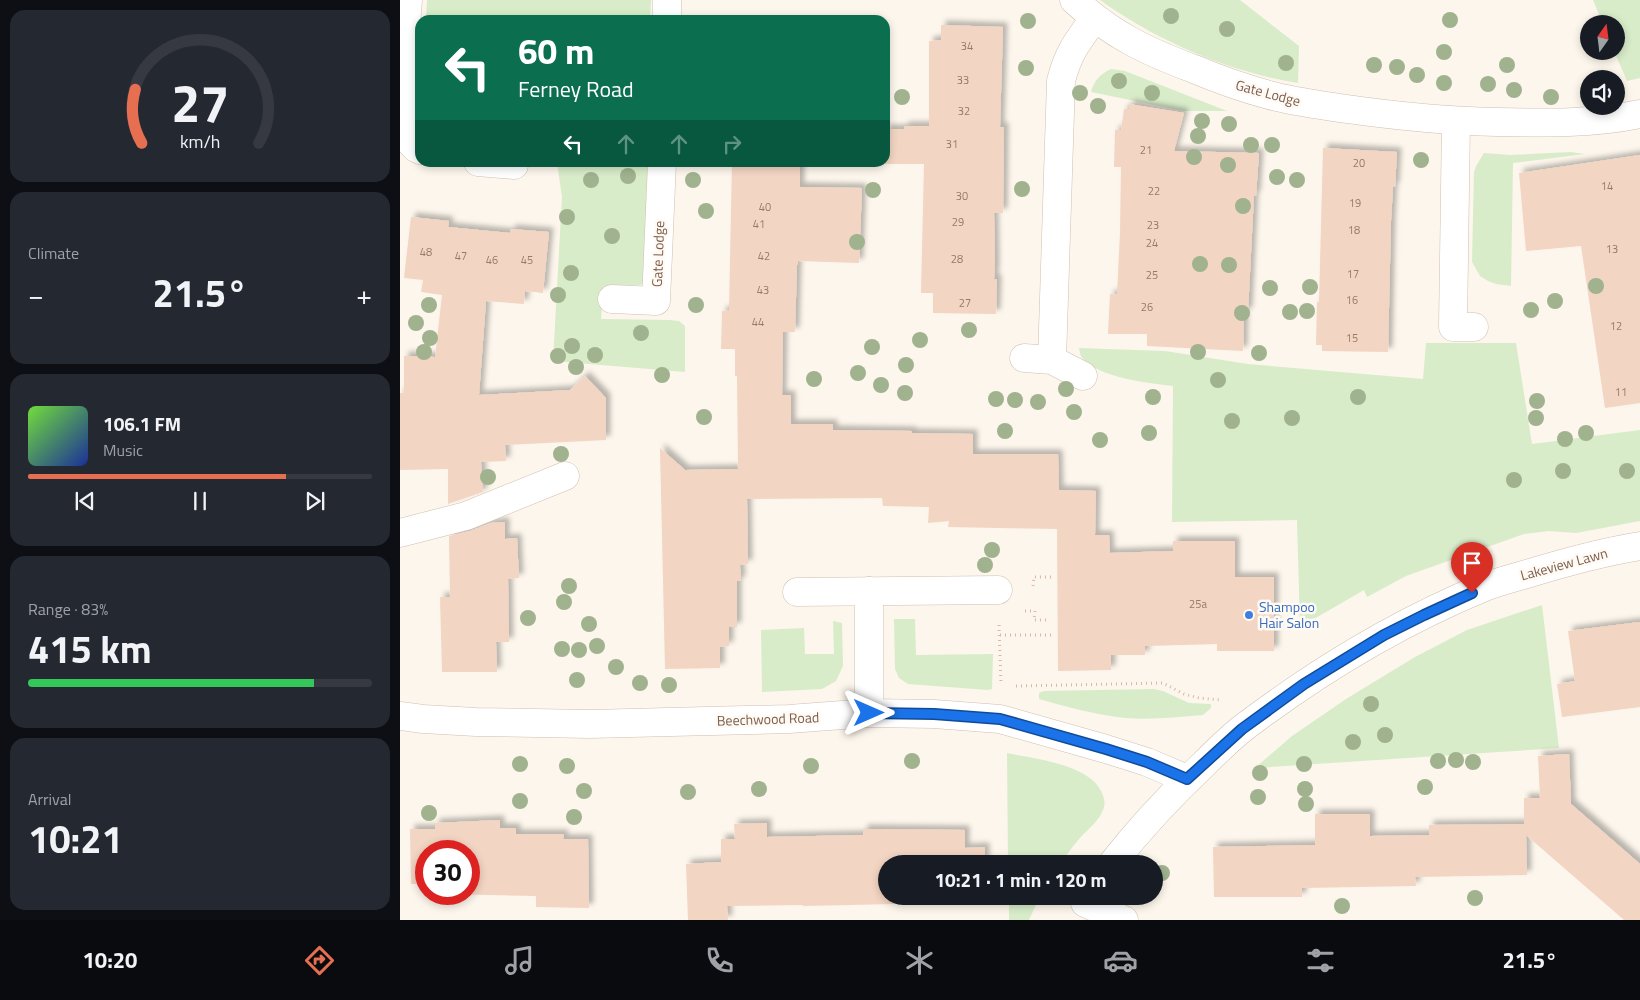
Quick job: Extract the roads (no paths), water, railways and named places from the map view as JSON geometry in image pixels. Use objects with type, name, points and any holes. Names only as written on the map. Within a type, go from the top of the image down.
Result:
[{"type":"street","points":[[408,0],[401,88],[403,126],[407,139],[415,147]]},
{"type":"street","points":[[667,0],[667,15]]},
{"type":"street","name":"Gate Lodge","points":[[1074,0],[1094,19],[1130,42],[1170,60],[1216,78],[1270,95],[1318,105],[1393,116],[1456,121],[1585,122],[1640,114]]},
{"type":"street","points":[[1052,360],[1061,81],[1065,65],[1074,45],[1094,19]]},
{"type":"street","points":[[1456,121],[1453,327],[1474,328]]},
{"type":"street","name":"Gate Lodge","points":[[612,299],[656,301],[662,167]]},
{"type":"street","points":[[1024,358],[1052,360],[1083,376]]},
{"type":"street","points":[[400,533],[466,516],[565,476]]},
{"type":"street","name":"Lakeview Lawn","points":[[1119,855],[1187,779],[1242,729],[1304,684],[1384,635],[1488,586],[1555,565],[1640,546]]},
{"type":"street","points":[[797,592],[998,590]]},
{"type":"street","points":[[869,591],[869,713]]},
{"type":"street","name":"Beechwood Road","points":[[400,716],[476,722],[590,724],[790,719],[869,713],[934,714],[1000,719],[1147,762],[1187,779]]},
{"type":"street","points":[[1083,907],[1124,920]]},
{"type":"place","name":"Shampoo Hair Salon","points":[[1249,615]]}]
